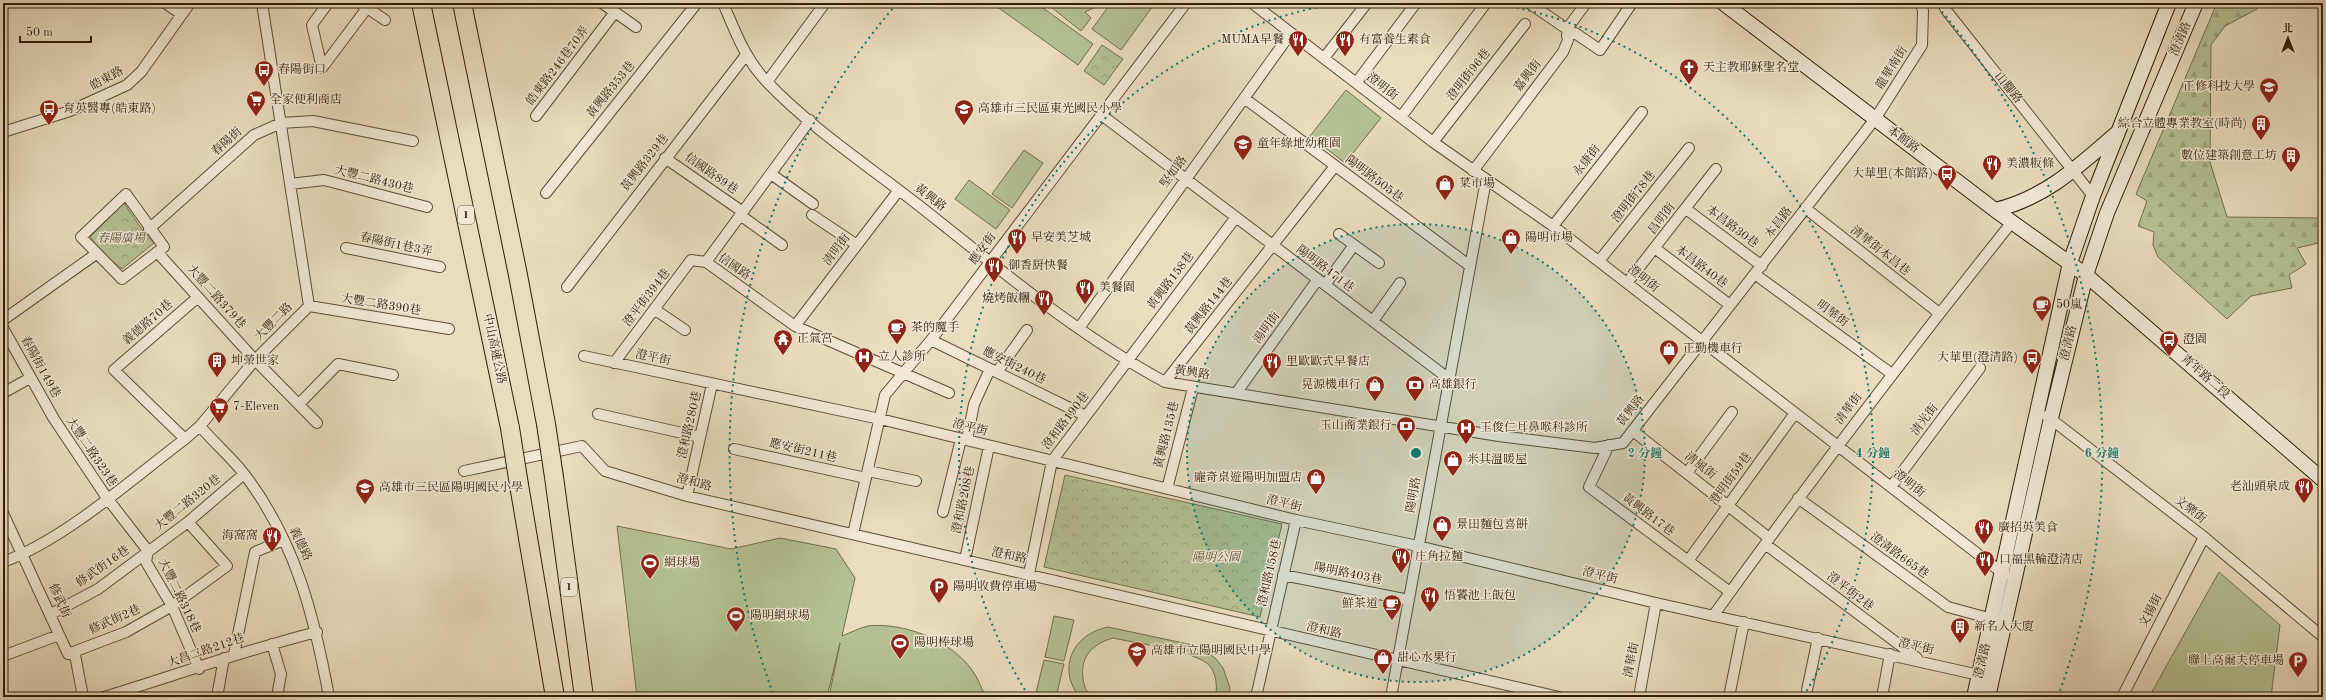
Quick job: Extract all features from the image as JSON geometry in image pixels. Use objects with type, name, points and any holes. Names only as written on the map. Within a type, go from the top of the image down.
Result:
[{"type":"highway","name":"中山高速公路","points":[[421,3],[510,428],[555,697]]},
{"type":"highway","name":"1","points":[[462,3],[515,260],[546,424],[584,697]]},
{"type":"main road","name":"本館路","points":[[1723,3],[1995,210],[2086,275]]},
{"type":"main road","name":"澄清路","points":[[1988,697],[2037,410],[2070,263],[2094,196],[2121,130],[2169,3]]},
{"type":"main road","name":"澄清路","points":[[1974,697],[1992,620],[2008,577],[2051,418],[2086,275],[2107,213],[2196,3]]},
{"type":"main road","points":[[1995,210],[2018,204],[2074,171],[2121,130],[2142,131]]},
{"type":"main road","name":"青年路二段","points":[[2086,275],[2323,480]]},
{"type":"street","points":[[165,3],[181,14]]},
{"type":"street","name":"皓東路","points":[[3,132],[70,110],[127,84],[141,72],[190,3]]},
{"type":"street","name":"大豐二路","points":[[3,562],[23,555],[72,524],[185,439],[200,426],[255,360],[309,306],[262,3]]},
{"type":"street","points":[[328,3],[312,25],[322,68],[364,6],[385,20]]},
{"type":"street","points":[[602,3],[636,27]]},
{"type":"street","name":"黃興路353巷","points":[[546,193],[697,3]]},
{"type":"street","name":"黃興路","points":[[723,3],[746,55],[767,82],[810,120],[990,261],[1079,328],[1127,361],[1165,382],[1193,388],[1237,392],[1440,425],[1595,448],[1623,443],[1702,341]]},
{"type":"street","points":[[767,82],[825,3]]},
{"type":"street","name":"應安街","points":[[853,534],[885,395],[931,340],[990,261],[1103,116],[1186,3]]},
{"type":"street","name":"澄明街","points":[[1252,3],[1433,142],[1553,226],[2008,577]]},
{"type":"street","points":[[1324,58],[1367,3]]},
{"type":"street","points":[[1356,83],[1416,3]]},
{"type":"street","points":[[1401,117],[1486,3]]},
{"type":"street","name":"嘉興街","points":[[1473,171],[1563,52],[1567,33],[1586,3]]},
{"type":"street","points":[[1534,4],[1567,33],[1575,33],[1600,50],[1632,3]]},
{"type":"street","name":"龍華南街","points":[[1875,119],[1922,45],[1923,11],[1921,3]]},
{"type":"street","name":"山腳路","points":[[1943,3],[1946,10],[2094,196]]},
{"type":"street","name":"皓東路246巷70弄","points":[[536,116],[615,12]]},
{"type":"street","name":"澄明街96巷","points":[[1433,142],[1525,24]]},
{"type":"street","name":"堅如路","points":[[1079,328],[1291,33]]},
{"type":"street","name":"黃興路329巷","points":[[566,287],[746,55]]},
{"type":"street","name":"陽明路505巷","points":[[1244,98],[1470,266]]},
{"type":"street","name":"永康街","points":[[1553,226],[1642,112]]},
{"type":"street","name":"陽明路471巷","points":[[1103,116],[1449,379]]},
{"type":"street","name":"本昌路","points":[[1702,341],[1756,275],[1805,208],[1875,119]]},
{"type":"street","name":"信國路","points":[[810,120],[706,262],[795,326],[904,372],[949,393]]},
{"type":"street","name":"春陽街","points":[[149,229],[254,135],[281,122],[313,121],[413,141]]},
{"type":"street","name":"澄明街78巷","points":[[1599,262],[1689,148]]},
{"type":"street","name":"信國路89巷","points":[[665,158],[782,244]]},
{"type":"street","name":"黃興路144巷","points":[[1165,382],[1336,166]]},
{"type":"street","name":"昌明街","points":[[1627,283],[1656,249],[1716,169]]},
{"type":"street","points":[[771,174],[813,204]]},
{"type":"street","name":"大豐二路430巷","points":[[290,184],[324,180],[427,207]]},
{"type":"street","name":"陽明路","points":[[1391,697],[1486,180]]},
{"type":"street","name":"清明街","points":[[795,326],[899,190]]},
{"type":"street","points":[[126,194],[149,229],[164,247],[157,252],[122,279],[81,237],[126,194]]},
{"type":"street","name":"清華街本昌巷","points":[[1805,208],[1939,313]]},
{"type":"street","name":"本昌路30巷","points":[[1686,209],[1762,266]]},
{"type":"street","points":[[812,215],[857,245]]},
{"type":"street","name":"黃興路158巷","points":[[1127,361],[1236,217]]},
{"type":"street","name":"清華街","points":[[1713,616],[1798,498],[1892,374],[2012,222]]},
{"type":"street","points":[[1339,234],[1379,263]]},
{"type":"street","name":"湯明街","points":[[1237,392],[1322,282],[1354,244]]},
{"type":"street","name":"春陽街1巷3弄","points":[[346,248],[440,267]]},
{"type":"street","name":"本昌路40巷","points":[[1656,249],[1730,305]]},
{"type":"street","name":"大豐二路379巷","points":[[157,252],[255,360],[317,423]]},
{"type":"street","points":[[3,320],[96,254]]},
{"type":"street","name":"澄平街394巷","points":[[614,363],[691,260],[706,262]]},
{"type":"street","name":"明華街","points":[[1756,275],[1892,374]]},
{"type":"street","points":[[1372,320],[1400,283]]},
{"type":"street","name":"義德路70巷","points":[[185,439],[114,370],[198,297]]},
{"type":"street","name":"大豐二路390巷","points":[[309,306],[449,329]]},
{"type":"street","points":[[654,309],[685,330]]},
{"type":"street","name":"春陽街149巷","points":[[3,328],[54,419]]},
{"type":"street","points":[[943,512],[974,404],[993,370],[1027,330]]},
{"type":"street","name":"應安街240巷","points":[[931,340],[1086,416]]},
{"type":"street","name":"澄平街","points":[[584,356],[880,419],[1296,520],[1418,546],[1713,616],[1979,674]]},
{"type":"street","name":"澄和路190巷","points":[[1029,574],[1052,461],[1127,361]]},
{"type":"street","points":[[299,404],[338,364],[393,375]]},
{"type":"street","name":"清光街","points":[[1891,487],[1980,368]]},
{"type":"street","points":[[3,393],[30,378]]},
{"type":"street","name":"澄和路280巷","points":[[687,496],[712,384]]},
{"type":"street","name":"黃興路135巷","points":[[1167,489],[1193,388]]},
{"type":"street","name":"文樂街","points":[[2037,410],[2051,418],[2204,537],[2323,637]]},
{"type":"street","points":[[1687,473],[1732,412]]},
{"type":"street","name":"澄明街59巷","points":[[1688,561],[1795,413]]},
{"type":"street","points":[[598,414],[700,437]]},
{"type":"street","name":"大豐二路323巷","points":[[54,419],[107,498]]},
{"type":"street","name":"義德路","points":[[200,426],[244,474],[284,540],[302,580],[317,632],[329,697]]},
{"type":"street","name":"清風街","points":[[1633,431],[1728,505],[1767,541]]},
{"type":"street","name":"黃興路17巷","points":[[1610,445],[1589,487],[1730,592]]},
{"type":"street","name":"澄和路","points":[[464,471],[582,446],[605,471],[687,496],[1029,574],[1270,632],[1559,697]]},
{"type":"street","name":"澄和路208巷","points":[[965,560],[989,446]]},
{"type":"street","name":"應安街211巷","points":[[734,448],[867,475],[916,480]]},
{"type":"street","name":"大豐二路320巷","points":[[148,551],[188,522],[244,474]]},
{"type":"street","name":"大豐二路318巷","points":[[107,498],[148,551],[146,562],[172,606],[198,668]]},
{"type":"street","name":"澄清路665巷","points":[[1798,498],[1948,607],[1992,620]]},
{"type":"street","name":"修武街","points":[[3,513],[51,614],[68,654],[75,655],[83,697]]},
{"type":"street","name":"澄和路158巷","points":[[1256,697],[1296,520]]},
{"type":"street","name":"修武街2巷","points":[[68,654],[126,632],[172,606],[227,566],[188,522]]},
{"type":"street","name":"文揚街","points":[[2122,697],[2204,537]]},
{"type":"street","points":[[234,654],[255,552],[284,540]]},
{"type":"street","name":"澄平街2巷","points":[[1767,541],[1920,661]]},
{"type":"street","name":"修武街16巷","points":[[51,614],[98,589],[148,551]]},
{"type":"street","name":"陽明路403巷","points":[[1283,575],[1409,600]]},
{"type":"street","name":"清華街","points":[[1638,697],[1656,603]]},
{"type":"street","points":[[1729,697],[1744,622]]},
{"type":"street","name":"大昌二路212巷","points":[[104,697],[198,668],[234,654],[317,632]]},
{"type":"street","points":[[3,656],[59,635]]},
{"type":"street","points":[[1807,690],[1818,638]]},
{"type":"street","points":[[272,644],[281,674],[277,697]]},
{"type":"street","points":[[1882,697],[1890,654]]},
{"type":"street","points":[[217,697],[224,658]]},
{"type":"green space","points":[[992,3],[1036,3],[1093,44],[1078,65]]},
{"type":"green space","points":[[1046,3],[1104,3],[1085,12],[1091,18],[1081,31]]},
{"type":"green space","points":[[1111,3],[1155,3],[1121,50],[1092,29]]},
{"type":"green space","points":[[2217,3],[2254,3],[2257,9],[2225,26],[2211,45],[2210,162],[2227,217],[2323,218],[2323,242],[2297,248],[2306,264],[2289,275],[2292,288],[2251,296],[2227,319],[2158,257],[2153,245],[2154,232],[2138,226],[2147,201],[2136,194]]},
{"type":"green space","points":[[1102,45],[1123,59],[1104,85],[1084,71]]},
{"type":"green space","points":[[1346,90],[1381,118],[1345,163],[1310,136]]},
{"type":"green space","points":[[1024,150],[1043,163],[1012,208],[992,194]]},
{"type":"green space","points":[[969,180],[1010,210],[996,229],[955,199]]},
{"type":"green space","name":"春陽廣場","points":[[124,203],[143,231],[154,243],[122,269],[100,251],[90,237]]},
{"type":"green space","name":"陽明公園","points":[[1065,475],[1282,524],[1260,617],[1044,567]]},
{"type":"green space","name":"陽明網球場","points":[[617,526],[731,549],[780,538],[836,549],[855,578],[842,636],[868,626],[896,627],[925,635],[952,650],[963,659],[974,673],[986,697],[829,697],[840,643],[827,697],[637,697]]},
{"type":"green space","points":[[2219,572],[2280,625],[2271,697],[2149,697]]},
{"type":"green space","points":[[1054,616],[1074,620],[1064,661],[1045,657]]},
{"type":"green space","points":[[1108,627],[1202,647],[1216,659],[1223,668],[1230,688],[1229,697],[1215,697],[1215,676],[1209,665],[1202,660],[1178,652],[1113,638],[1094,647],[1086,657],[1083,678],[1087,691],[1092,697],[1061,697],[1062,694],[1078,696],[1070,679],[1069,669],[1070,660],[1077,645],[1091,633]]},
{"type":"green space","points":[[1044,660],[1064,664],[1056,697],[1035,697]]},
{"type":"place","name":"MUMA早餐","points":[[1298,57]]},
{"type":"place","name":"有富養生素食","points":[[1345,57]]},
{"type":"place","name":"天主教耶穌聖名堂","points":[[1689,85]]},
{"type":"place","name":"春陽街口","points":[[264,87]]},
{"type":"place","name":"正修科技大學","points":[[2269,104]]},
{"type":"place","name":"全家便利商店","points":[[256,117]]},
{"type":"place","name":"育英醫專(皓東路)","points":[[49,126]]},
{"type":"place","name":"高雄市三民區東光國民小學","points":[[964,126]]},
{"type":"place","name":"綜合立體專業教室(時尚)","points":[[2261,141]]},
{"type":"place","name":"童年綠地幼稚園","points":[[1243,161]]},
{"type":"place","name":"數位建築創意工坊","points":[[2291,173]]},
{"type":"place","name":"美濃粄條","points":[[1992,181]]},
{"type":"place","name":"大華里(本館路)","points":[[1947,191]]},
{"type":"place","name":"菜市場","points":[[1445,201]]},
{"type":"place","name":"早安美芝城","points":[[1017,255]]},
{"type":"place","name":"陽明市場","points":[[1511,255]]},
{"type":"place","name":"御香厨快餐","points":[[994,283]]},
{"type":"place","name":"美餐園","points":[[1085,305]]},
{"type":"place","name":"燒烤飯糰","points":[[1044,316]]},
{"type":"place","name":"50嵐","points":[[2042,322]]},
{"type":"place","name":"茶的魔手","points":[[897,345]]},
{"type":"place","name":"正氣宮","points":[[783,356]]},
{"type":"place","name":"澄園","points":[[2169,357]]},
{"type":"place","name":"正勤機車行","points":[[1669,366]]},
{"type":"place","name":"立人診所","points":[[864,374]]},
{"type":"place","name":"大華里(澄清路)","points":[[2032,375]]},
{"type":"place","name":"坤榮世家","points":[[217,378]]},
{"type":"place","name":"里歐歐式早餐店","points":[[1272,379]]},
{"type":"place","name":"晃源機車行","points":[[1375,402]]},
{"type":"place","name":"高雄銀行","points":[[1415,402]]},
{"type":"place","name":"7-Eleven","points":[[219,424]]},
{"type":"place","name":"玉山商業銀行","points":[[1406,443]]},
{"type":"place","name":"王俊仁耳鼻喉科診所","points":[[1466,445]]},
{"type":"place","name":"米其溫暖屋","points":[[1453,477]]},
{"type":"place","name":"龐奇桌遊陽明加盟店","points":[[1316,495]]},
{"type":"place","name":"老汕頭泉成","points":[[2304,504]]},
{"type":"place","name":"高雄市三民區陽明國民小學","points":[[365,505]]},
{"type":"place","name":"景田麵包喜餅","points":[[1442,542]]},
{"type":"place","name":"廣招英美食","points":[[1984,545]]},
{"type":"place","name":"海窩窩","points":[[272,553]]},
{"type":"place","name":"庄角拉麵","points":[[1401,574]]},
{"type":"place","name":"口福黑輪澄清店","points":[[1985,577]]},
{"type":"place","name":"網球場","points":[[650,580]]},
{"type":"place","name":"陽明收費停車場","points":[[939,604]]},
{"type":"place","name":"悟饕池上飯包","points":[[1430,613]]},
{"type":"place","name":"鮮茶道","points":[[1392,621]]},
{"type":"place","name":"陽明網球場","points":[[736,633]]},
{"type":"place","name":"新名人大廈","points":[[1960,644]]},
{"type":"place","name":"陽明棒球場","points":[[900,660]]},
{"type":"place","name":"高雄市立陽明國民中學","points":[[1137,668]]},
{"type":"place","name":"甜心水果行","points":[[1383,675]]},
{"type":"place","name":"聯上高爾夫停車場","points":[[2298,678]]}]
